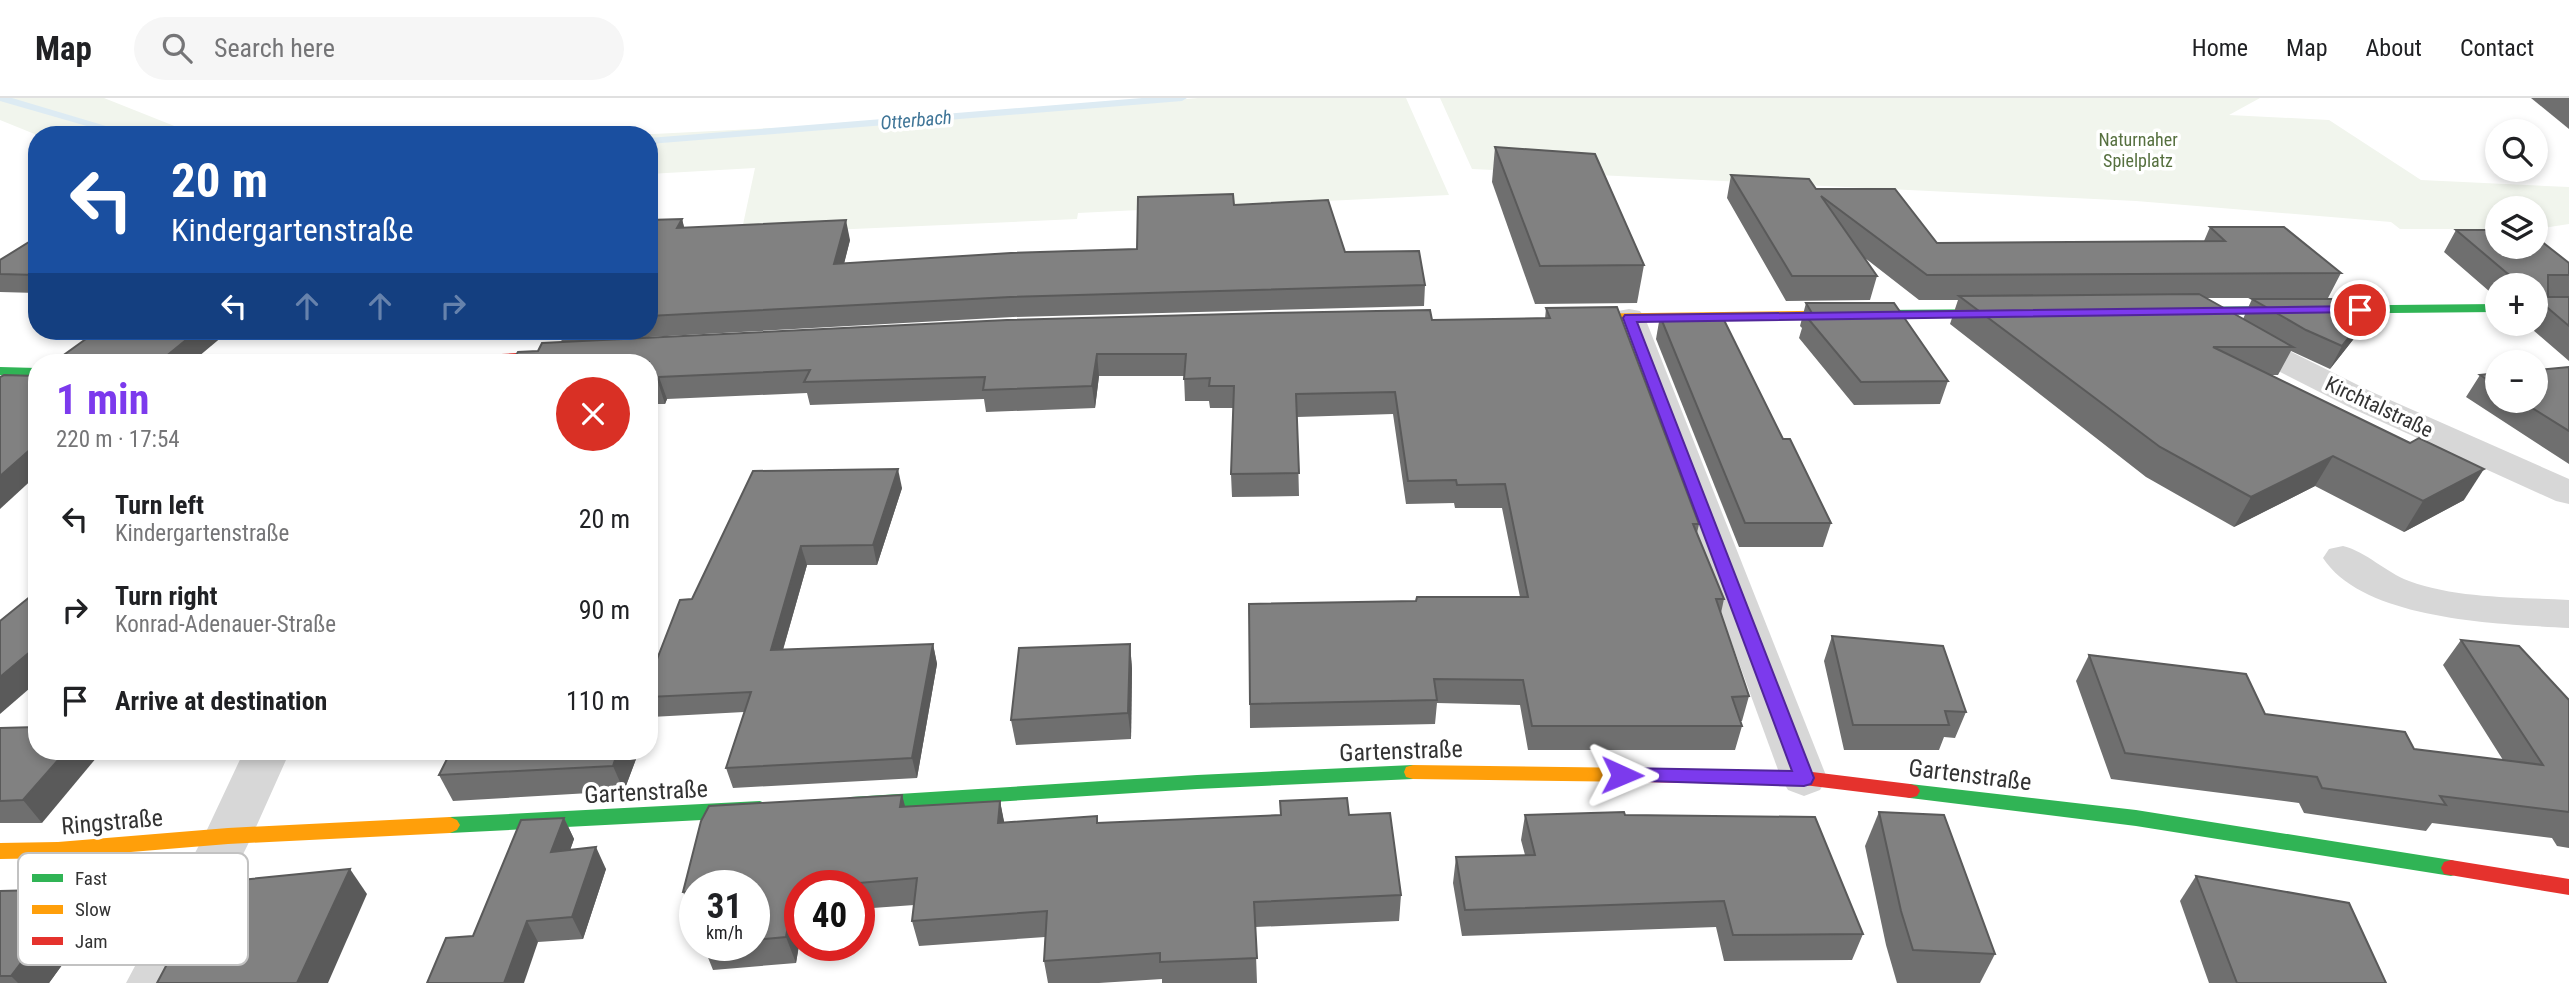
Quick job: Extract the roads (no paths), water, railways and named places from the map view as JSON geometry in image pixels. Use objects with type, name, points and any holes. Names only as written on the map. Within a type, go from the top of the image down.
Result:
[{"type":"street","points":[[2154,311],[2485,309]]},
{"type":"street","name":"Kirchtalstraße","points":[[2195,311],[2282,362],[2569,493]]},
{"type":"street","points":[[1554,318],[2016,313]]},
{"type":"street","points":[[1629,318],[1804,778]]},
{"type":"street","points":[[562,354],[577,353]]},
{"type":"street","points":[[2343,558],[2373,580],[2418,597],[2487,608],[2569,614]]},
{"type":"street","points":[[219,853],[263,760]]},
{"type":"street","name":"Gartenstraße","points":[[828,805],[1197,782],[1440,772],[1804,778],[2136,818],[2569,887]]},
{"type":"street","name":"Gartenstraße","points":[[228,836],[772,808]]},
{"type":"street","name":"Ringstraße","points":[[0,851],[58,850],[228,836]]},
{"type":"street","points":[[153,983],[162,965]]},
{"type":"waterway","name":"Otterbach","points":[[0,98],[99,126]]},
{"type":"waterway","name":"Otterbach","points":[[658,140],[1182,98]]},
{"type":"park label","name":"Naturnaher Spielplatz","points":[[2138,149]]}]
